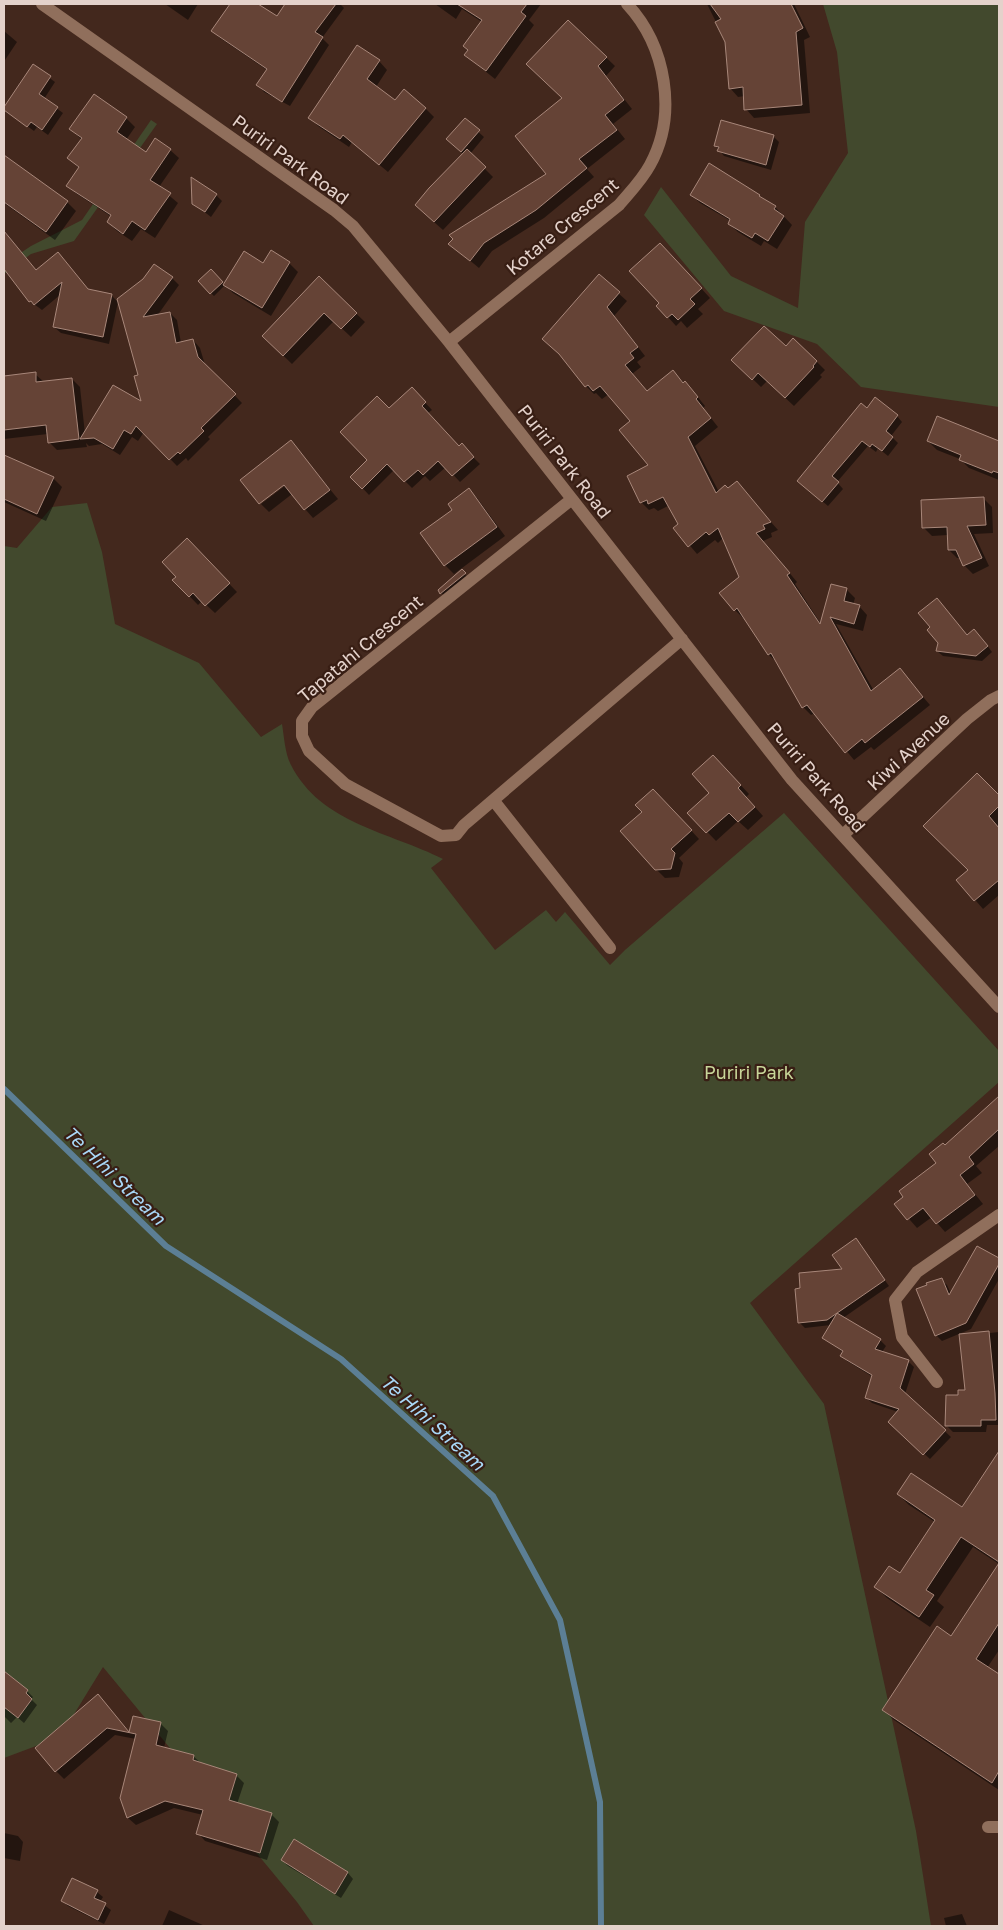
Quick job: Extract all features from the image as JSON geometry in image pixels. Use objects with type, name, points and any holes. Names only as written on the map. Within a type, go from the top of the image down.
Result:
[{"type":"street","name":"Puriri Park Road","points":[[42,4],[347,221],[372,247],[449,342],[792,780],[999,1007]]},
{"type":"street","name":"Kotare Crescent","points":[[449,342],[619,205],[637,185],[650,165],[661,139],[665,111],[665,85],[658,56],[646,28],[627,4]]},
{"type":"street","name":"Tapatahi Crescent","points":[[572,499],[312,706],[302,721],[302,736],[310,751],[345,784],[441,836],[456,835],[464,825],[682,639]]},
{"type":"street","name":"Kiwi Avenue","points":[[843,835],[967,720],[991,700],[999,696]]},
{"type":"street","points":[[494,801],[610,948]]},
{"type":"street","points":[[937,1382],[902,1337],[895,1300],[917,1272],[999,1215]]},
{"type":"green space","points":[[823,4],[999,4],[999,407],[861,387],[817,344],[724,311],[644,215],[661,187],[731,276],[798,308],[805,222],[848,153],[837,52]]},
{"type":"green space","points":[[151,120],[157,124],[74,241],[31,254],[4,274],[4,264],[31,246],[82,220]]},
{"type":"green space","name":"Puriri Park","points":[[87,503],[102,552],[115,624],[199,663],[261,737],[282,724],[286,750],[291,765],[304,785],[320,801],[338,814],[443,859],[431,868],[495,950],[546,910],[556,922],[565,912],[610,965],[784,813],[999,1051],[999,1082],[750,1303],[824,1404],[916,1831],[931,1926],[314,1926],[297,1902],[103,1667],[60,1737],[4,1758],[4,546],[17,548],[52,507]]},
{"type":"building","points":[[230,4],[258,4],[277,16],[285,4],[336,4],[315,32],[323,37],[282,102],[256,85],[267,69],[211,31]]},
{"type":"building","points":[[457,4],[527,4],[521,12],[526,16],[486,71],[464,55],[468,50],[463,46],[482,20]]},
{"type":"building","points":[[710,4],[791,4],[803,28],[796,32],[802,105],[744,110],[743,87],[729,89],[725,42],[715,22],[721,19]]},
{"type":"building","points":[[568,20],[607,57],[598,66],[624,100],[605,115],[617,130],[579,159],[587,168],[536,210],[484,243],[470,261],[448,244],[453,239],[449,235],[546,174],[515,136],[562,98],[526,64]]},
{"type":"building","points":[[357,45],[380,60],[367,79],[395,100],[404,89],[426,108],[379,165],[343,135],[340,139],[308,118]]},
{"type":"building","points":[[33,64],[51,76],[39,94],[58,107],[42,130],[31,122],[27,127],[4,110],[4,107]]},
{"type":"building","points":[[94,94],[127,117],[117,132],[146,152],[155,138],[171,149],[150,180],[171,193],[145,230],[132,221],[123,234],[107,222],[111,215],[66,186],[79,167],[67,158],[82,138],[69,129]]},
{"type":"building","points":[[465,118],[480,130],[461,152],[446,139]]},
{"type":"building","points":[[721,120],[774,135],[766,165],[717,151],[719,147],[714,146]]},
{"type":"building","points":[[467,149],[486,167],[434,222],[415,205]]},
{"type":"building","points":[[4,155],[68,201],[46,232],[4,202]]},
{"type":"building","points":[[709,163],[776,206],[774,209],[784,216],[768,241],[755,233],[752,238],[728,224],[730,219],[690,195]]},
{"type":"building","points":[[191,177],[217,194],[205,212],[192,204]]},
{"type":"building","points":[[4,231],[36,270],[58,252],[88,289],[112,294],[103,337],[53,327],[62,282],[34,305],[31,301],[29,302],[4,269]]},
{"type":"building","points":[[660,243],[702,288],[690,299],[695,304],[678,320],[672,314],[667,318],[656,306],[659,303],[629,271]]},
{"type":"building","points":[[271,250],[290,262],[262,308],[223,285],[244,251],[263,263]]},
{"type":"building","points":[[154,264],[173,277],[143,317],[170,312],[176,343],[193,339],[198,357],[236,394],[201,428],[204,431],[180,454],[178,452],[169,460],[136,426],[131,434],[124,430],[113,449],[94,438],[80,439],[113,385],[141,401],[134,376],[138,375],[117,299],[143,279]]},
{"type":"building","points":[[211,269],[223,282],[210,294],[198,281]]},
{"type":"building","points":[[599,274],[620,292],[607,307],[638,347],[630,353],[634,358],[625,365],[647,391],[673,370],[698,397],[696,399],[711,418],[688,437],[716,493],[725,485],[728,488],[737,481],[771,522],[763,525],[765,529],[756,533],[790,573],[787,575],[820,624],[831,584],[847,588],[844,601],[860,605],[854,624],[830,617],[871,691],[900,668],[923,697],[865,743],[862,739],[845,753],[807,705],[802,708],[771,653],[768,655],[737,608],[734,611],[719,593],[739,577],[718,528],[709,535],[706,532],[688,547],[673,528],[678,524],[663,497],[648,504],[647,500],[640,503],[627,476],[648,465],[619,430],[630,421],[600,386],[593,391],[588,385],[585,387],[559,354],[542,339]]},
{"type":"building","points":[[319,276],[357,313],[341,329],[324,313],[283,356],[262,336]]},
{"type":"building","points":[[764,326],[786,346],[793,338],[817,361],[814,367],[785,398],[758,373],[752,380],[731,360]]},
{"type":"building","points":[[36,372],[36,382],[72,378],[79,439],[48,443],[46,425],[4,430],[4,376]]},
{"type":"building","points":[[412,387],[426,402],[422,406],[459,446],[462,443],[474,457],[452,476],[438,461],[423,475],[418,470],[404,482],[387,464],[362,489],[350,477],[367,460],[340,432],[377,396],[389,408]]},
{"type":"building","points":[[875,397],[898,415],[886,431],[893,437],[882,451],[872,444],[870,447],[862,441],[832,476],[839,482],[822,502],[797,481],[861,403],[867,408]]},
{"type":"building","points":[[937,416],[999,441],[999,473],[993,471],[992,473],[959,460],[961,455],[927,441]]},
{"type":"building","points":[[291,440],[330,490],[304,510],[284,485],[259,504],[240,480]]},
{"type":"building","points":[[4,455],[54,477],[37,514],[4,499]]},
{"type":"building","points":[[469,488],[497,527],[444,566],[420,533],[452,510],[448,504]]},
{"type":"building","points":[[984,497],[986,525],[967,526],[982,558],[963,566],[956,550],[948,550],[947,527],[922,528],[921,500]]},
{"type":"building","points":[[187,538],[230,583],[205,606],[193,593],[189,597],[172,580],[176,577],[162,562]]},
{"type":"building","points":[[462,569],[466,573],[440,594],[438,590]]},
{"type":"building","points":[[937,598],[967,635],[974,629],[988,646],[976,656],[936,651],[938,643],[927,630],[930,627],[918,613]]},
{"type":"building","points":[[713,755],[741,785],[738,788],[755,807],[738,822],[729,813],[706,833],[687,813],[709,793],[692,774]]},
{"type":"building","points":[[977,773],[999,795],[999,806],[989,816],[999,828],[999,880],[974,901],[956,880],[968,870],[923,826]]},
{"type":"building","points":[[653,789],[692,830],[671,849],[675,853],[671,869],[655,870],[620,831],[642,812],[635,805]]},
{"type":"building","points":[[999,1096],[999,1129],[969,1157],[974,1164],[960,1175],[975,1195],[936,1224],[923,1208],[907,1220],[894,1204],[903,1197],[899,1191],[936,1163],[929,1154],[943,1143],[945,1145]]},
{"type":"building","points":[[856,1238],[885,1280],[827,1320],[798,1323],[795,1289],[800,1288],[799,1273],[842,1269],[832,1255]]},
{"type":"building","points":[[977,1246],[999,1258],[999,1264],[966,1323],[935,1336],[916,1289],[927,1285],[926,1283],[942,1278],[949,1295]]},
{"type":"building","points":[[837,1313],[881,1339],[875,1349],[909,1360],[900,1388],[946,1430],[923,1455],[888,1422],[899,1409],[865,1398],[872,1375],[840,1356],[843,1351],[822,1338]]},
{"type":"building","points":[[989,1331],[996,1420],[981,1420],[981,1426],[945,1426],[946,1395],[958,1395],[958,1390],[965,1390],[959,1334]]},
{"type":"building","points":[[999,1451],[999,1562],[961,1537],[926,1590],[934,1595],[919,1617],[874,1587],[889,1566],[900,1573],[935,1520],[897,1494],[911,1473],[962,1507]]},
{"type":"building","points":[[999,1563],[999,1623],[976,1659],[999,1674],[999,1771],[992,1783],[882,1710],[937,1626],[951,1636]]},
{"type":"building","points":[[4,1671],[28,1690],[26,1693],[32,1699],[18,1718],[4,1707]]},
{"type":"building","points":[[98,1694],[129,1732],[133,1716],[161,1722],[156,1745],[194,1755],[193,1760],[237,1774],[229,1800],[272,1813],[260,1853],[196,1834],[203,1810],[165,1801],[127,1818],[120,1798],[136,1734],[107,1728],[55,1772],[35,1748]]},
{"type":"building","points":[[294,1839],[348,1872],[335,1894],[281,1860]]},
{"type":"building","points":[[72,1878],[98,1890],[94,1898],[106,1903],[98,1920],[61,1901]]},
{"type":"waterway","name":"Te Hihi Stream","points":[[4,1089],[166,1246],[341,1359],[493,1496],[560,1620],[600,1802],[601,1926]]}]
